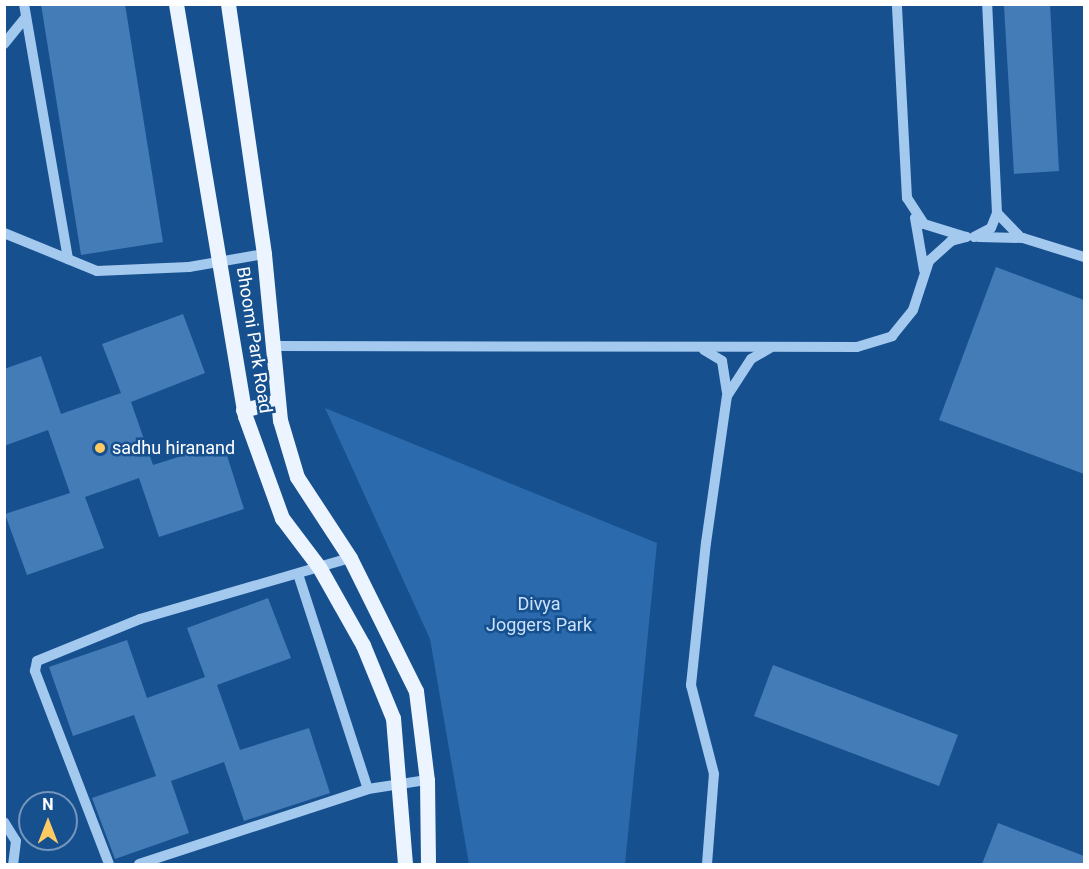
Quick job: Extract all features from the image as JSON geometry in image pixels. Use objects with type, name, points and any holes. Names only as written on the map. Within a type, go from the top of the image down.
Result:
[{"type":"main road","name":"Bhoomi Park Road","points":[[176,4],[222,262],[243,410],[282,518],[319,567],[363,645],[393,718],[401,783],[405,864]]},
{"type":"main road","points":[[228,4],[264,254],[278,401],[297,477],[350,558],[416,691],[428,780],[428,864]]},
{"type":"main road","points":[[243,410],[278,401]]},
{"type":"main road","points":[[393,718],[419,714]]},
{"type":"street","points":[[24,4],[68,259]]},
{"type":"street","points":[[274,346],[857,347],[892,336],[914,310],[924,274],[924,248],[907,198],[897,4]]},
{"type":"street","points":[[924,274],[940,248],[991,228],[997,213],[987,4]]},
{"type":"street","points":[[4,44],[26,17]]},
{"type":"street","points":[[912,213],[937,231],[970,237],[1023,238]]},
{"type":"street","points":[[997,213],[1005,228],[1023,238],[1084,257]]},
{"type":"street","points":[[4,233],[97,271],[222,262],[264,254]]},
{"type":"street","points":[[727,396],[750,359],[773,347]]},
{"type":"street","points":[[696,348],[722,361],[727,396],[691,685],[714,774],[707,864]]},
{"type":"street","points":[[109,864],[35,671],[37,661],[140,619],[350,558]]},
{"type":"street","points":[[298,574],[368,789]]},
{"type":"street","points":[[139,864],[368,789],[428,780]]},
{"type":"street","points":[[4,822],[16,841],[13,864]]},
{"type":"green space","name":"Divya Joggers Park","points":[[325,408],[657,543],[625,864],[469,864],[430,639]]},
{"type":"building","points":[[41,4],[125,4],[163,242],[81,255]]},
{"type":"building","points":[[1050,4],[1059,171],[1014,174],[1004,6]]},
{"type":"building","points":[[996,267],[1084,300],[1084,474],[939,420]]},
{"type":"building","points":[[183,314],[205,373],[131,402],[153,465],[223,443],[244,509],[159,537],[139,478],[85,497],[104,548],[27,575],[5,514],[70,493],[48,430],[4,446],[4,369],[41,356],[61,414],[121,393],[102,344]]},
{"type":"building","points":[[268,598],[291,658],[217,685],[240,750],[309,728],[330,793],[244,821],[224,762],[171,781],[189,833],[115,859],[92,798],[156,776],[134,715],[73,736],[49,667],[127,640],[147,698],[205,677],[187,628]]},
{"type":"building","points":[[773,665],[958,735],[939,786],[754,716]]},
{"type":"building","points":[[998,823],[1084,856],[1084,864],[982,864]]},
{"type":"place","name":"sadhu hiranand","points":[[100,448]]}]
